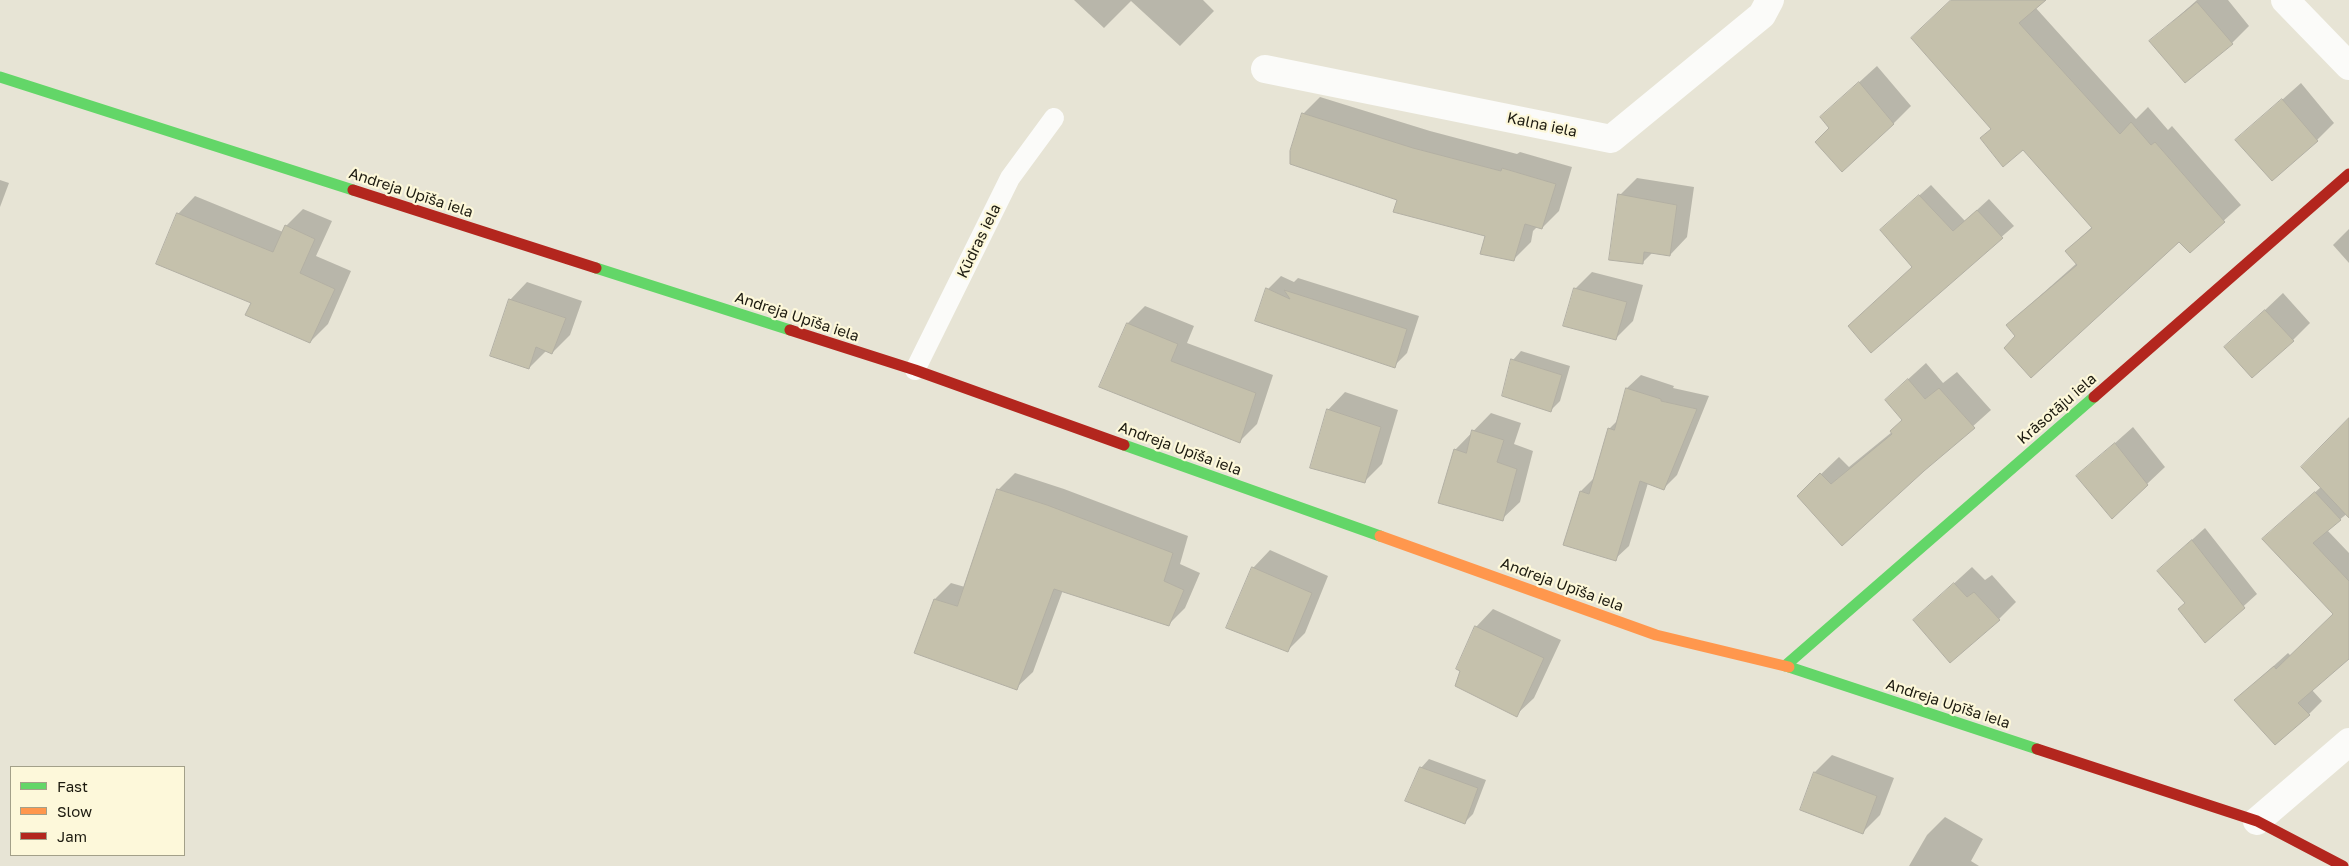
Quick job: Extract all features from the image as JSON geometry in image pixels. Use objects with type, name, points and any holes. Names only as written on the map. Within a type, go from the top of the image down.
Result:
[{"type":"street","name":"Kalna iela","points":[[1264,69],[1611,139],[1762,15],[1770,0]]},
{"type":"street","points":[[2285,0],[2349,66]]},
{"type":"street","name":"Andreja Upīša iela","points":[[0,77],[915,370],[1656,635],[1784,666],[2256,821],[2343,866]]},
{"type":"street","name":"Krāsotāju iela","points":[[1784,666],[2349,174]]},
{"type":"street","points":[[2256,821],[2349,742]]},
{"type":"lane","name":"Kūdras iela","points":[[915,370],[1010,178],[1054,118]]},
{"type":"building","points":[[1951,0],[2046,0],[2019,23],[2120,134],[2131,122],[2151,145],[2155,142],[2225,222],[2190,253],[2179,242],[2031,378],[2004,348],[2015,336],[2006,325],[2077,265],[2065,251],[2092,228],[2023,150],[2003,167],[1980,138],[1991,129],[1911,38]]},
{"type":"building","points":[[2197,2],[2233,44],[2185,83],[2149,41]]},
{"type":"building","points":[[1859,82],[1894,124],[1842,172],[1815,142],[1829,128],[1820,117]]},
{"type":"building","points":[[2282,99],[2318,141],[2272,181],[2235,140]]},
{"type":"building","points":[[1302,113],[1413,148],[1501,171],[1502,168],[1556,184],[1542,229],[1525,224],[1514,261],[1480,254],[1485,236],[1393,212],[1397,200],[1290,164],[1290,151]]},
{"type":"building","points":[[1618,194],[1677,205],[1670,256],[1644,252],[1643,264],[1609,260]]},
{"type":"building","points":[[1919,195],[1953,231],[1977,210],[2003,238],[1871,353],[1848,326],[1912,267],[1880,230]]},
{"type":"building","points":[[177,213],[273,252],[285,225],[315,239],[300,273],[335,289],[310,343],[245,315],[251,303],[156,264]]},
{"type":"building","points":[[1266,288],[1290,299],[1284,290],[1407,329],[1395,368],[1255,321]]},
{"type":"building","points":[[1574,288],[1627,302],[1616,340],[1563,326]]},
{"type":"building","points":[[509,299],[566,318],[552,354],[536,347],[529,369],[490,356]]},
{"type":"building","points":[[2265,310],[2294,341],[2252,378],[2224,347]]},
{"type":"building","points":[[1127,323],[1178,344],[1171,361],[1256,393],[1240,443],[1099,387]]},
{"type":"building","points":[[1511,359],[1562,375],[1551,412],[1502,396]]},
{"type":"building","points":[[1908,379],[1925,399],[1939,388],[1975,428],[1924,471],[1842,546],[1797,496],[1820,473],[1831,484],[1892,434],[1890,431],[1902,420],[1885,400]]},
{"type":"building","points":[[1626,388],[1661,399],[1661,401],[1697,409],[1664,490],[1640,481],[1616,561],[1563,545],[1580,491],[1589,494],[1608,428],[1614,430]]},
{"type":"building","points":[[1327,409],[1381,427],[1365,483],[1310,468]]},
{"type":"building","points":[[2349,418],[2349,518],[2301,467]]},
{"type":"building","points":[[1472,430],[1504,440],[1497,462],[1517,469],[1503,521],[1438,503],[1454,449],[1466,453]]},
{"type":"building","points":[[2115,443],[2148,485],[2112,519],[2076,476]]},
{"type":"building","points":[[997,489],[1047,505],[1173,553],[1164,581],[1184,590],[1169,626],[1054,589],[1017,690],[914,653],[934,599],[957,606]]},
{"type":"building","points":[[2315,492],[2341,520],[2313,543],[2349,581],[2349,659],[2298,703],[2310,715],[2275,745],[2234,700],[2274,666],[2276,669],[2333,614],[2262,539]]},
{"type":"building","points":[[2192,540],[2245,608],[2205,643],[2178,609],[2185,603],[2157,571]]},
{"type":"building","points":[[1252,567],[1312,593],[1288,652],[1226,628]]},
{"type":"building","points":[[1954,583],[1967,597],[1974,592],[2000,620],[1950,663],[1913,620]]},
{"type":"building","points":[[1475,626],[1544,658],[1517,717],[1455,686],[1460,671],[1456,669]]},
{"type":"building","points":[[1420,767],[1478,788],[1465,824],[1405,801]]},
{"type":"building","points":[[1814,772],[1877,796],[1863,834],[1800,810]]},
{"type":"traffic: fast","points":[[0,77],[353,190]]},
{"type":"traffic: fast","points":[[596,268],[790,330]]},
{"type":"traffic: fast","points":[[1785,666],[2094,397]]},
{"type":"traffic: fast","points":[[1124,445],[1380,536]]},
{"type":"traffic: fast","points":[[1789,667],[2037,749]]},
{"type":"traffic: slow","points":[[1380,536],[1656,635],[1789,667]]},
{"type":"traffic: jam","points":[[2094,397],[2349,174]]},
{"type":"traffic: jam","points":[[353,190],[596,268]]},
{"type":"traffic: jam","points":[[790,330],[915,370],[1124,445]]},
{"type":"traffic: jam","points":[[2037,749],[2257,821],[2343,866]]}]
